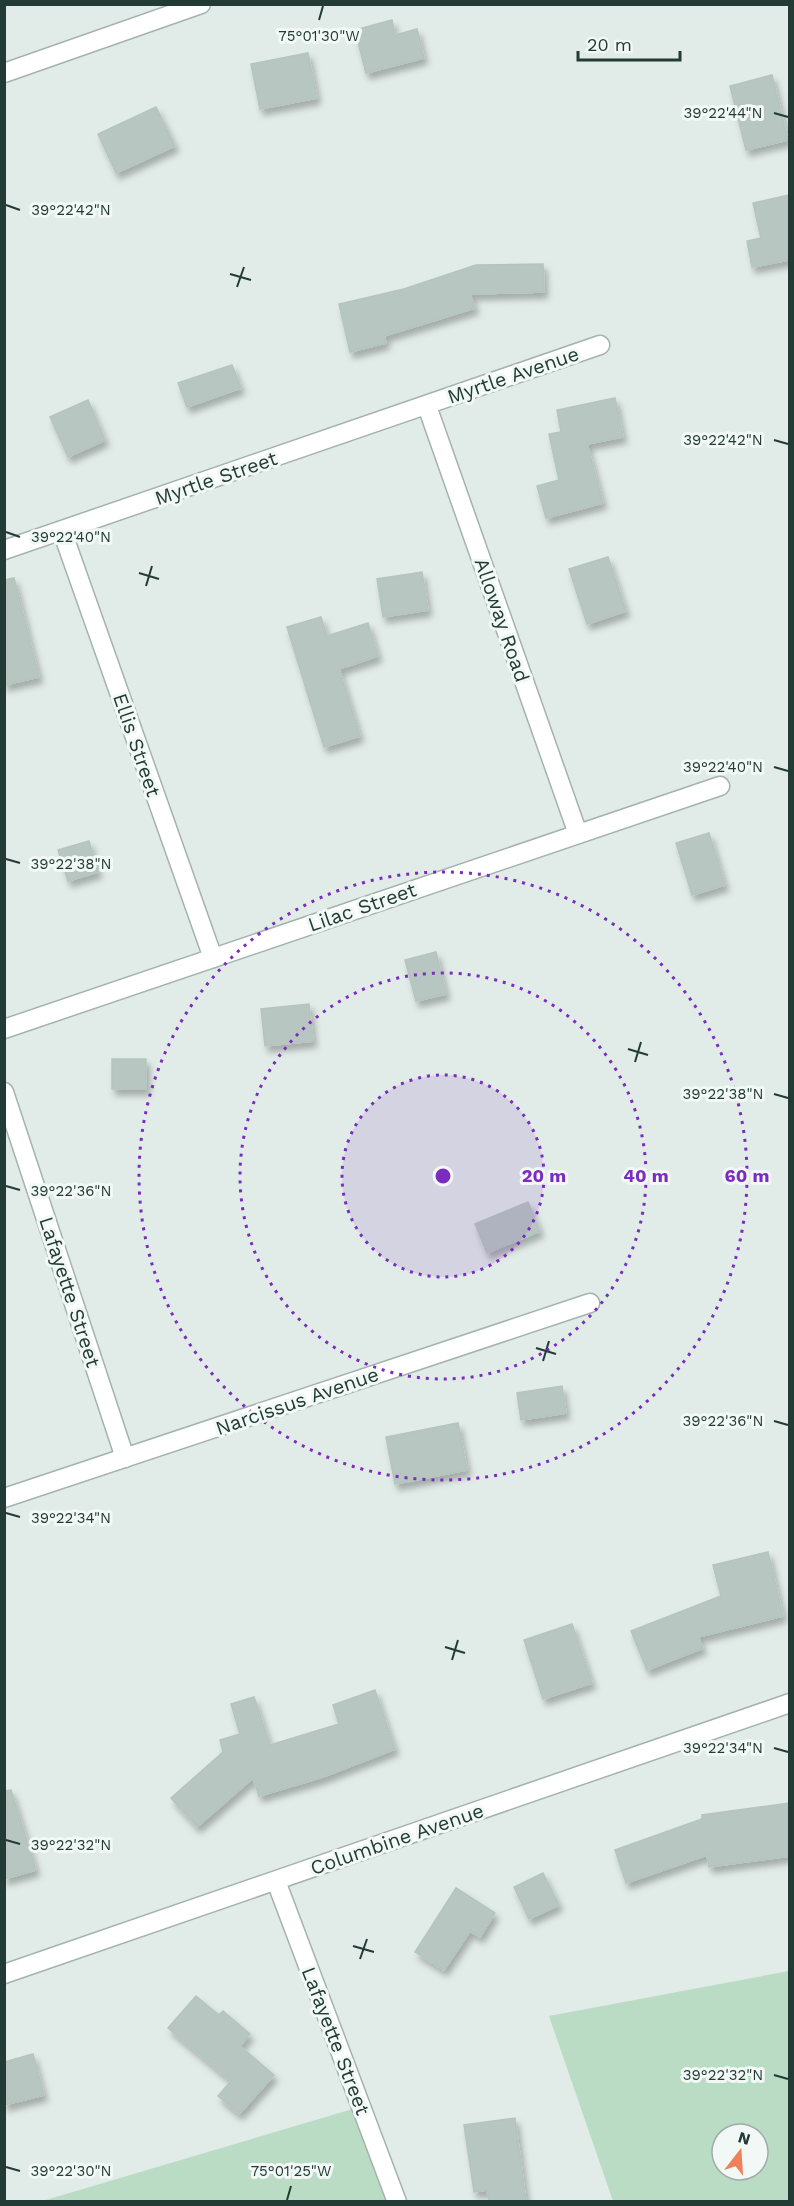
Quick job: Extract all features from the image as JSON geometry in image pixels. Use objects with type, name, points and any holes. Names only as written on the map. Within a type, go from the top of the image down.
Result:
[{"type":"street","points":[[4,73],[201,4]]},
{"type":"street","name":"Myrtle Avenue","points":[[427,406],[600,345]]},
{"type":"street","name":"Myrtle Street","points":[[4,550],[427,406]]},
{"type":"street","name":"Alloway Road","points":[[427,406],[578,834]]},
{"type":"street","name":"Ellis Street","points":[[62,531],[213,958]]},
{"type":"street","name":"Lilac Street","points":[[4,1029],[720,786]]},
{"type":"street","name":"Lafayette Street","points":[[4,1092],[125,1458]]},
{"type":"street","name":"Narcissus Avenue","points":[[4,1498],[590,1303]]},
{"type":"street","name":"Columbine Avenue","points":[[4,1974],[789,1703]]},
{"type":"street","name":"Lafayette Street","points":[[276,1881],[397,2202]]},
{"type":"green space","points":[[789,1971],[789,2201],[613,2201],[549,2016]]},
{"type":"green space","points":[[356,2108],[388,2202],[39,2202]]},
{"type":"building","points":[[392,20],[395,35],[417,29],[424,58],[366,73],[355,30]]},
{"type":"building","points":[[308,53],[317,98],[260,109],[251,64]]},
{"type":"building","points":[[772,75],[788,140],[746,150],[730,86]]},
{"type":"building","points":[[156,107],[175,146],[116,173],[98,134]]},
{"type":"building","points":[[789,195],[789,260],[752,267],[747,241],[761,238],[753,203]]},
{"type":"building","points":[[543,264],[544,292],[470,294],[475,308],[384,336],[386,343],[350,352],[339,304],[404,289],[476,265]]},
{"type":"building","points":[[232,365],[241,388],[187,407],[178,383]]},
{"type":"building","points":[[615,398],[623,437],[587,444],[603,503],[546,518],[537,486],[559,480],[549,434],[561,432],[557,410]]},
{"type":"building","points":[[88,400],[105,440],[68,457],[50,417]]},
{"type":"building","points":[[608,557],[626,611],[587,624],[569,569]]},
{"type":"building","points":[[422,572],[428,610],[383,617],[377,579]]},
{"type":"building","points":[[14,578],[39,677],[4,685],[4,580]]},
{"type":"building","points":[[321,617],[327,636],[368,623],[378,656],[339,669],[360,736],[324,747],[287,627]]},
{"type":"building","points":[[709,833],[725,885],[692,895],[676,843]]},
{"type":"building","points":[[89,841],[98,872],[68,881],[58,850]]},
{"type":"building","points":[[436,952],[446,994],[416,1001],[405,960]]},
{"type":"building","points":[[309,1004],[313,1041],[265,1046],[261,1009]]},
{"type":"building","points":[[112,1059],[146,1059],[146,1089],[112,1089]]},
{"type":"building","points":[[528,1202],[540,1231],[487,1253],[475,1224]]},
{"type":"building","points":[[562,1386],[566,1413],[521,1420],[517,1393]]},
{"type":"building","points":[[458,1423],[467,1470],[395,1484],[386,1437]]},
{"type":"building","points":[[768,1552],[783,1616],[698,1637],[703,1648],[647,1670],[631,1631],[721,1596],[713,1565]]},
{"type":"building","points":[[572,1624],[592,1683],[543,1699],[524,1640]]},
{"type":"building","points":[[375,1690],[395,1749],[323,1777],[259,1796],[253,1778],[197,1827],[171,1798],[223,1752],[220,1740],[240,1734],[231,1704],[254,1697],[270,1745],[339,1724],[333,1705]]},
{"type":"building","points":[[11,1790],[36,1870],[4,1879],[4,1791]]},
{"type":"building","points":[[789,1803],[789,1856],[709,1867],[707,1855],[626,1883],[615,1850],[702,1819],[702,1815]]},
{"type":"building","points":[[543,1873],[559,1905],[529,1919],[514,1887]]},
{"type":"building","points":[[456,1888],[495,1913],[480,1937],[470,1931],[444,1970],[415,1952]]},
{"type":"building","points":[[196,1996],[219,2015],[223,2011],[250,2034],[240,2046],[274,2075],[239,2114],[218,2096],[231,2081],[168,2028]]},
{"type":"building","points":[[33,2054],[44,2095],[4,2105],[4,2062]]},
{"type":"building","points":[[515,2118],[526,2202],[489,2202],[487,2190],[474,2192],[464,2125]]}]
